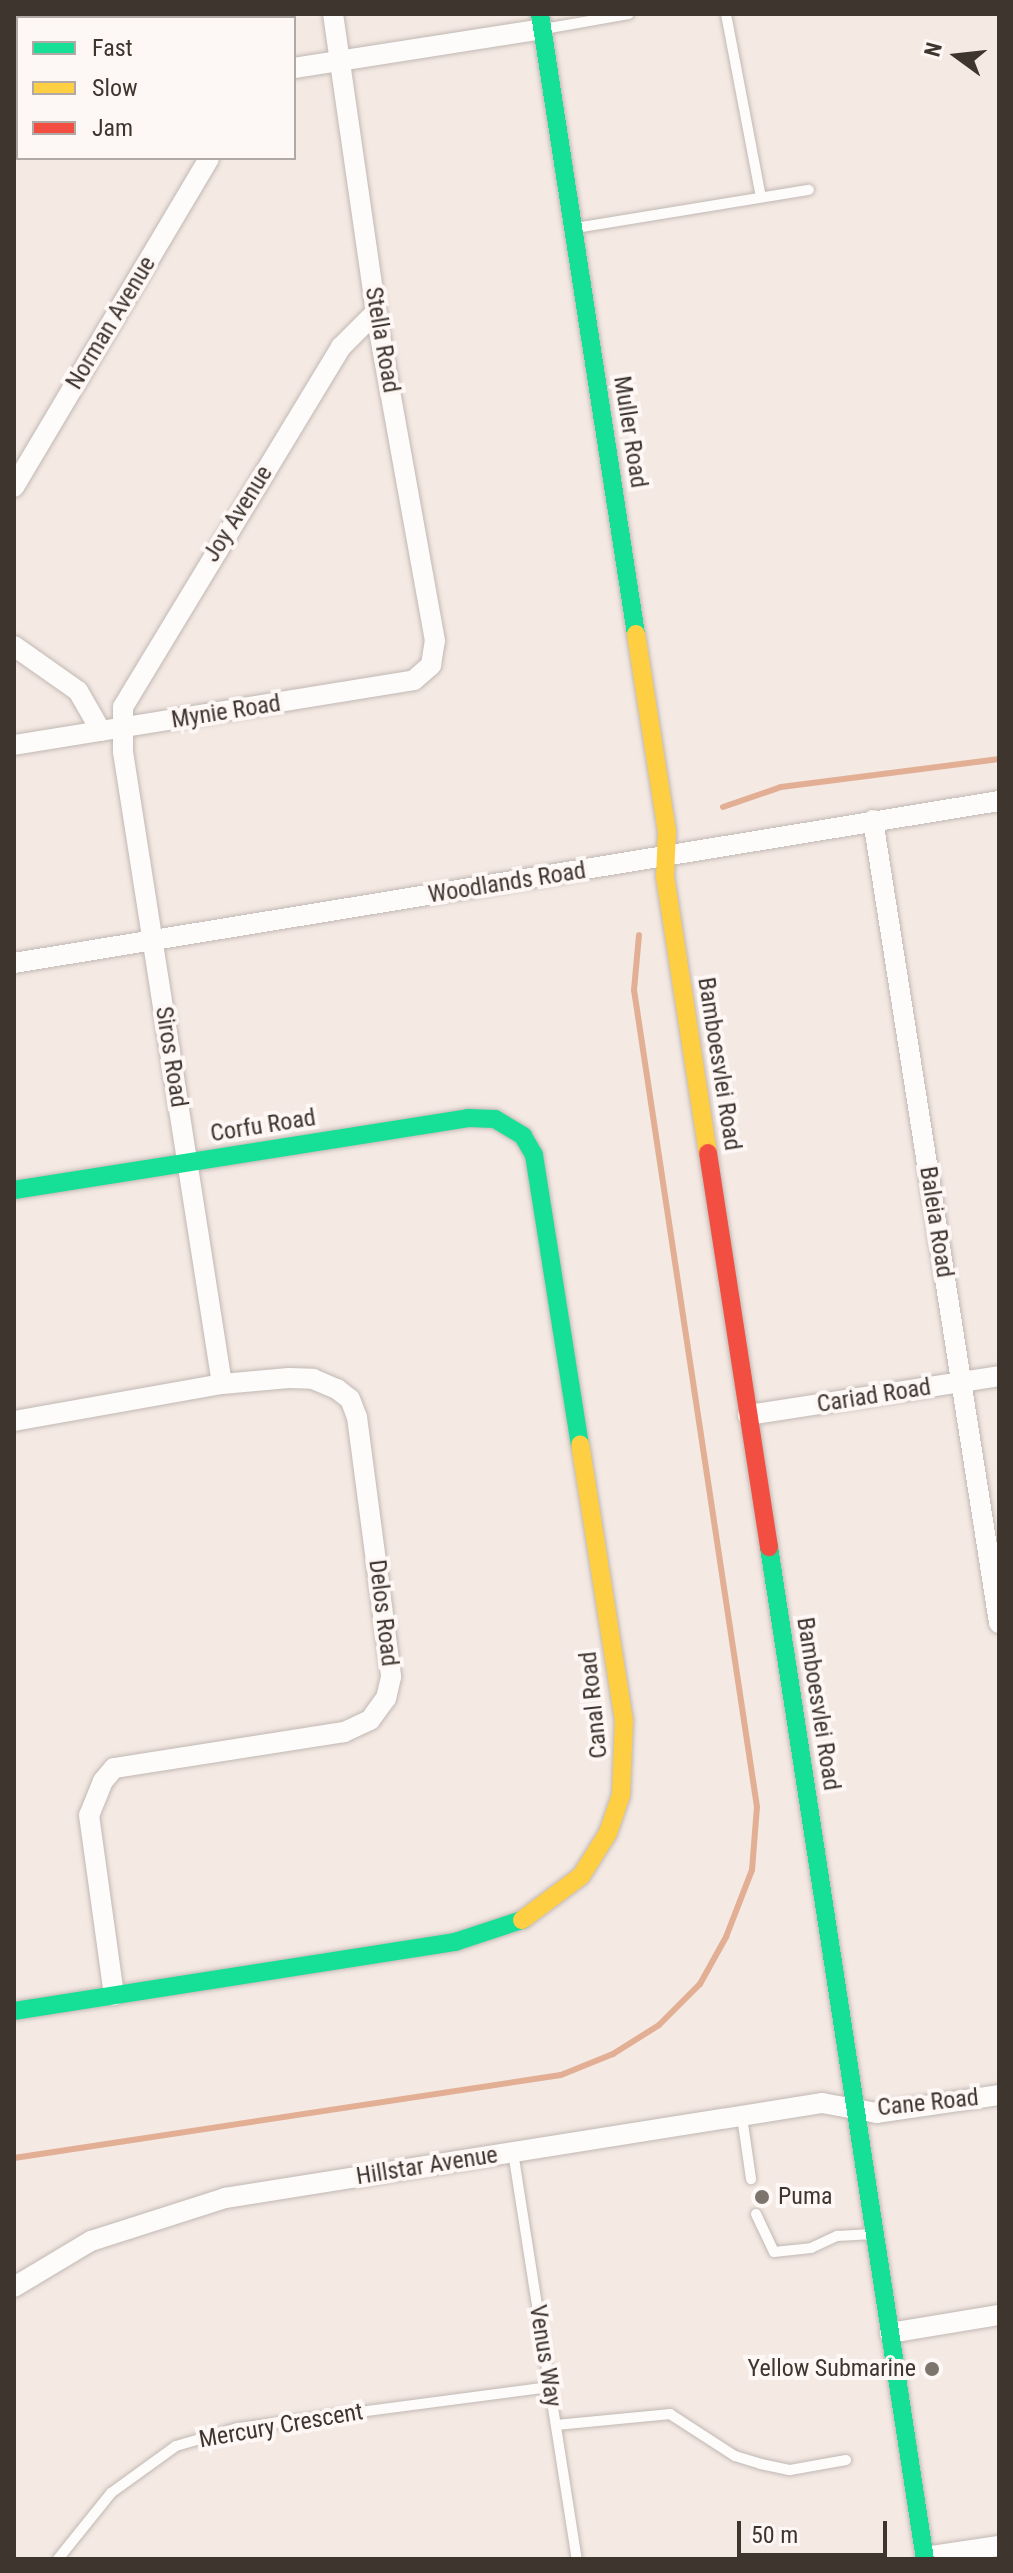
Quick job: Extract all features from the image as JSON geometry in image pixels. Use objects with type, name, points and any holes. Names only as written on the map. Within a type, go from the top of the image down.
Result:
[{"type":"street","name":"Stella Road","points":[[333,14],[376,312],[435,641],[431,665]]},
{"type":"street","points":[[296,68],[541,22]]},
{"type":"street","name":"Muller Road","points":[[541,22],[667,831],[666,857]]},
{"type":"street","name":"Norman Avenue","points":[[14,487],[208,160]]},
{"type":"street","name":"Joy Avenue","points":[[123,729],[123,707],[139,674],[341,347],[376,312]]},
{"type":"street","points":[[14,646],[78,691],[101,731]]},
{"type":"street","name":"Mynie Road","points":[[14,745],[414,680],[431,665]]},
{"type":"street","name":"Siros Road","points":[[123,729],[152,940],[222,1384]]},
{"type":"street","name":"Woodlands Road","points":[[14,963],[999,801]]},
{"type":"street","name":"Baleia Road","points":[[873,820],[999,1623]]},
{"type":"street","name":"Bamboesvlei Road","points":[[666,857],[748,1415],[925,2558]]},
{"type":"street","name":"Corfu Road","points":[[14,1190],[468,1118],[495,1119],[516,1131]]},
{"type":"street","name":"Canal Road","points":[[14,2011],[500,1930],[560,1898],[581,1876],[608,1833],[621,1795],[624,1721],[534,1155],[516,1131]]},
{"type":"street","name":"Cariad Road","points":[[748,1415],[999,1376]]},
{"type":"street","name":"Delos Road","points":[[14,1421],[222,1384],[313,1379],[350,1399],[357,1417],[391,1677],[386,1698],[370,1720],[344,1732],[145,1760],[114,1768],[103,1781],[89,1815],[89,1837],[114,1995]]},
{"type":"street","name":"Cane Road","points":[[857,2107],[877,2113],[999,2095]]},
{"type":"street","name":"Hillstar Avenue","points":[[14,2287],[91,2241],[176,2210],[822,2103],[857,2107]]},
{"type":"street","points":[[890,2333],[999,2315]]},
{"type":"street","points":[[925,2558],[999,2546]]},
{"type":"lane","points":[[541,22],[629,14]]},
{"type":"lane","points":[[726,14],[761,197]]},
{"type":"lane","points":[[574,229],[809,190]]},
{"type":"lane","points":[[742,2117],[751,2179]]},
{"type":"lane","name":"Venus Way","points":[[513,2152],[577,2559]]},
{"type":"lane","points":[[756,2214],[774,2252],[811,2248],[837,2236],[875,2234]]},
{"type":"lane","name":"Mercury Crescent","points":[[58,2559],[132,2473],[153,2458],[203,2436],[550,2387]]},
{"type":"lane","points":[[556,2425],[670,2414],[735,2456],[761,2464],[790,2470],[846,2460]]},
{"type":"waterway","points":[[723,807],[781,787],[999,759]]},
{"type":"waterway","points":[[14,2158],[561,2075],[613,2054],[659,2025],[700,1984],[726,1937],[752,1870],[757,1807],[634,990],[639,935]]},
{"type":"traffic: fast","points":[[540,14],[636,634]]},
{"type":"traffic: fast","points":[[14,1190],[468,1118],[495,1119],[523,1136],[534,1155],[580,1444]]},
{"type":"traffic: fast","points":[[769,1547],[925,2559]]},
{"type":"traffic: fast","points":[[14,2011],[455,1942],[522,1920]]},
{"type":"traffic: slow","points":[[636,634],[667,831],[665,876],[708,1153]]},
{"type":"traffic: slow","points":[[522,1920],[581,1876],[608,1833],[621,1795],[624,1721],[580,1444]]},
{"type":"traffic: jam","points":[[708,1153],[769,1547]]},
{"type":"place","name":"Puma","points":[[762,2197]]},
{"type":"place","name":"Yellow Submarine","points":[[932,2369]]}]
